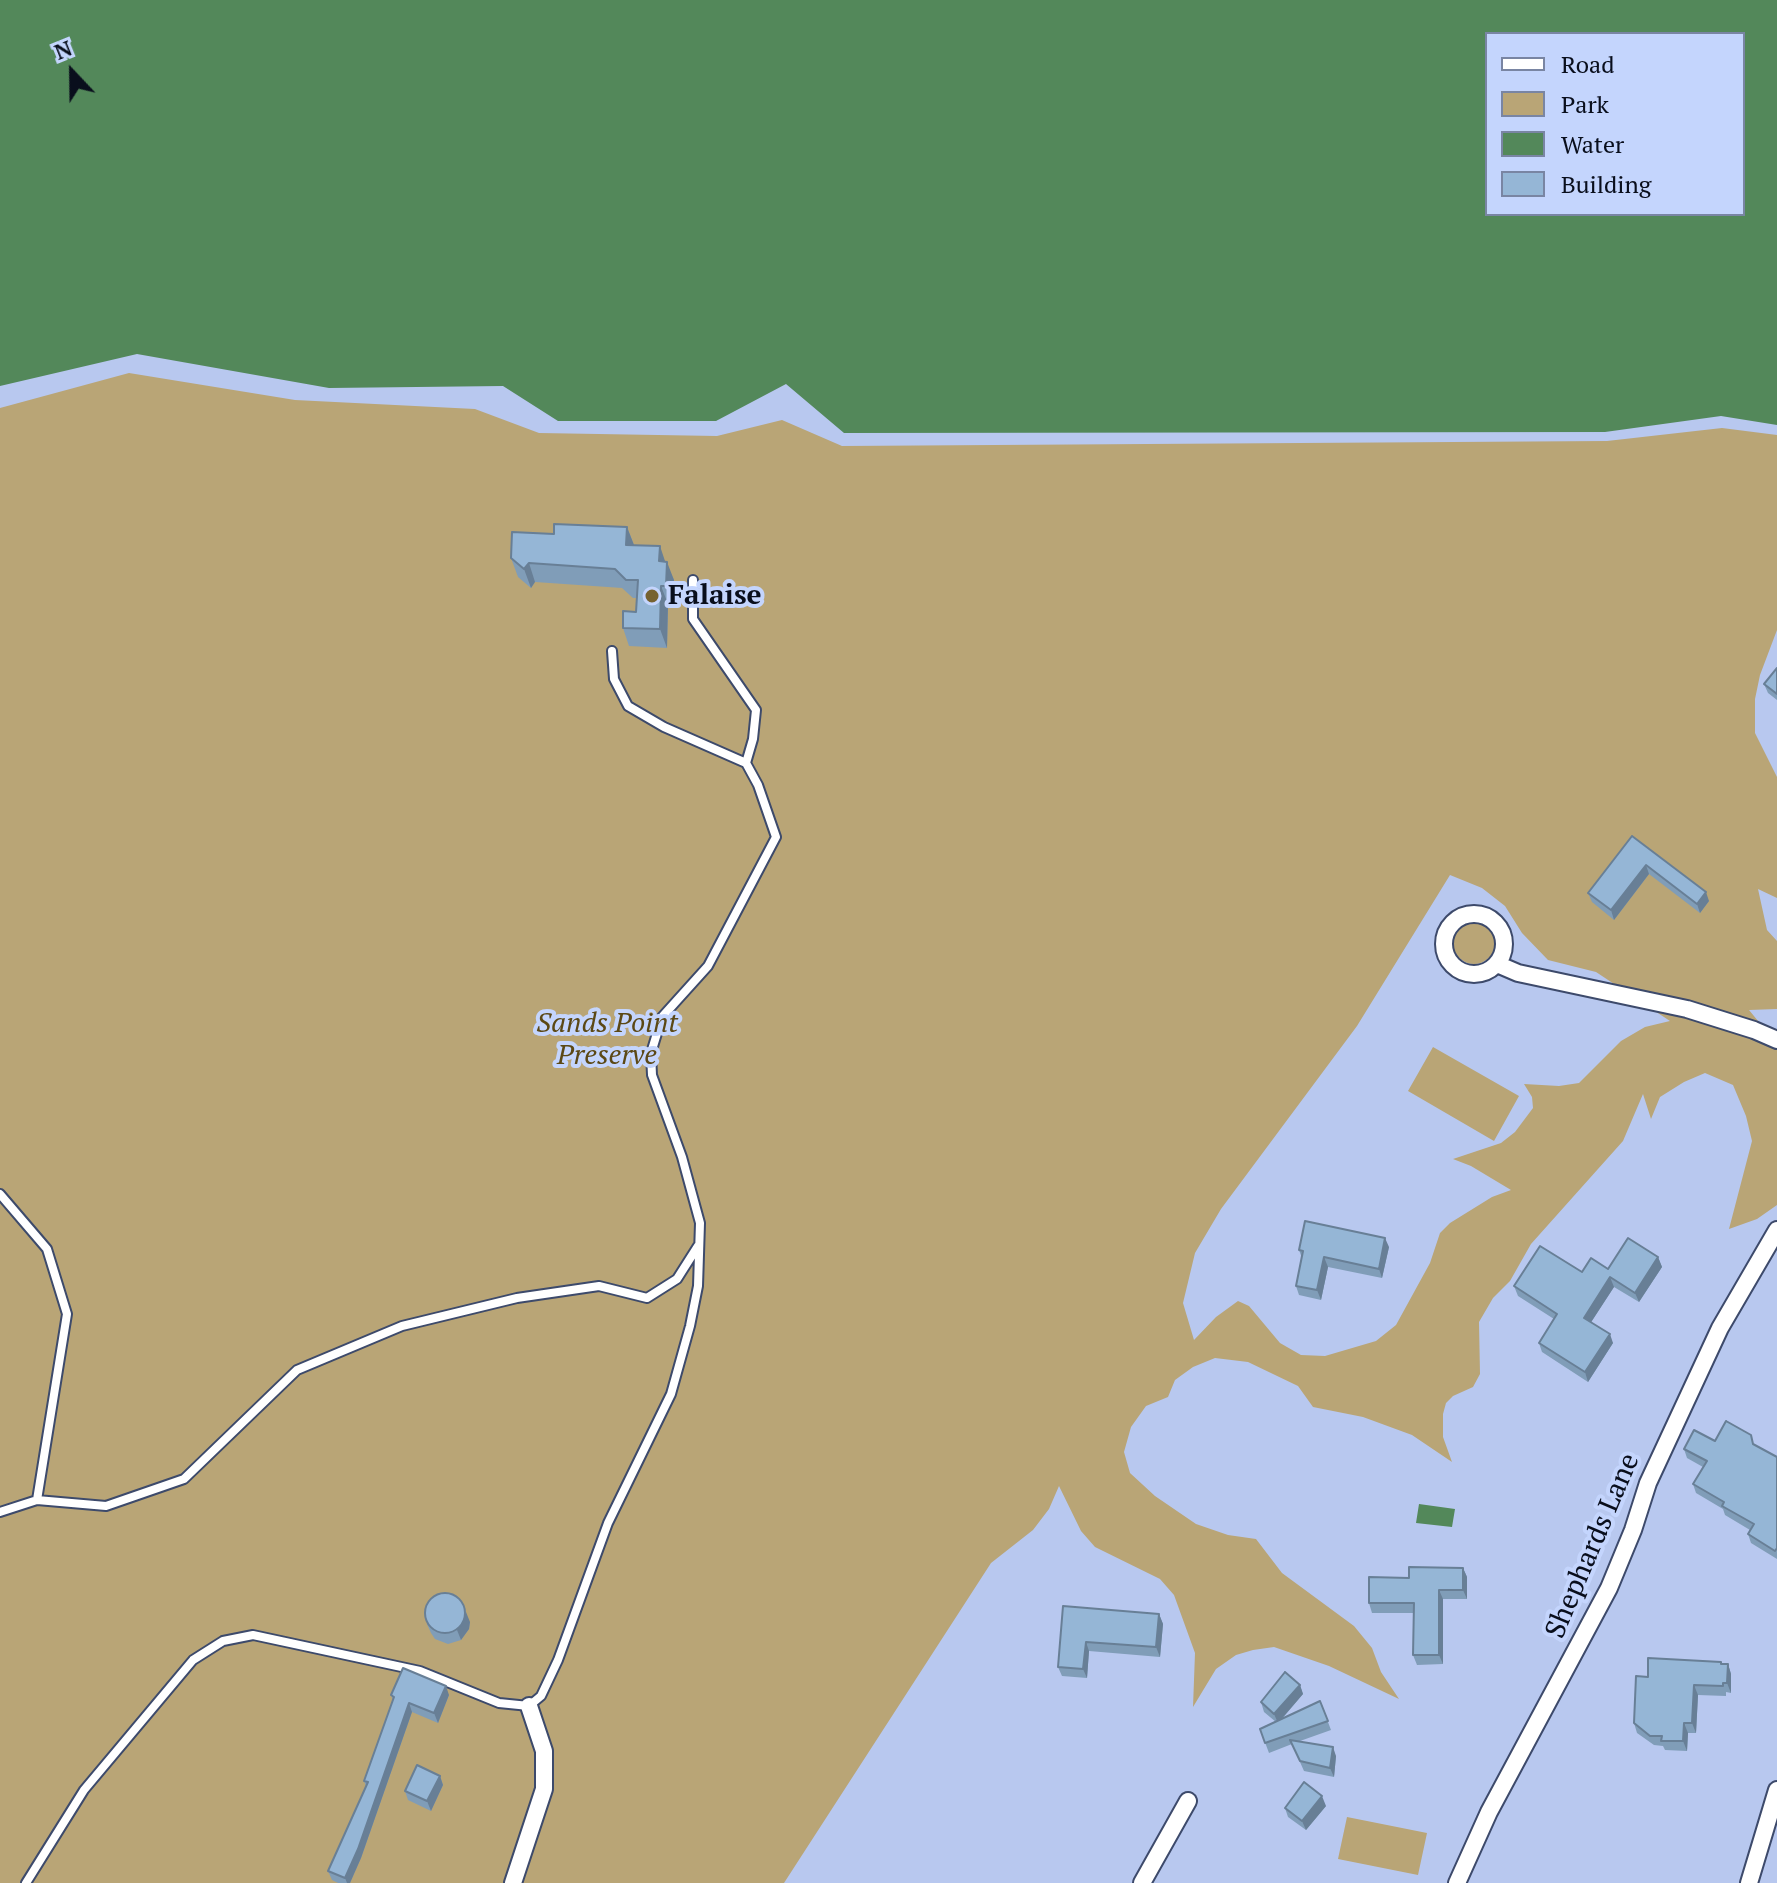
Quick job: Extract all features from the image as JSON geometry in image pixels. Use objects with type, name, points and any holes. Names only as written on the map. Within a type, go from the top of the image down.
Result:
[{"type":"street","points":[[1497,964],[1518,973],[1687,1009],[1777,1040]]},
{"type":"street","name":"Shephards Lane","points":[[1457,1883],[1489,1812],[1609,1588],[1648,1483],[1720,1328],[1777,1230]]},
{"type":"street","points":[[513,1883],[544,1789],[544,1751],[529,1706]]},
{"type":"street","points":[[1749,1883],[1777,1790]]},
{"type":"street","points":[[1142,1883],[1188,1801]]},
{"type":"lane","points":[[693,580],[693,619],[756,710],[753,739],[746,763]]},
{"type":"lane","points":[[26,1883],[84,1790],[193,1660],[223,1641],[253,1635],[420,1671],[499,1703],[529,1706],[541,1696],[558,1660],[608,1523],[671,1394],[698,1286],[700,1223],[682,1157],[652,1075],[651,1053],[662,1017],[708,966],[776,837],[758,785],[746,763],[664,727],[628,706],[614,679],[612,651]]},
{"type":"lane","points":[[0,1194],[47,1249],[67,1314],[37,1500]]},
{"type":"lane","points":[[0,1512],[37,1500],[106,1506],[184,1479],[297,1370],[402,1326],[517,1298],[599,1286],[647,1298],[677,1279],[699,1243]]},
{"type":"green space","name":"Sands Point Preserve","points":[[129,373],[295,400],[475,409],[539,433],[717,436],[782,420],[842,446],[1607,441],[1722,428],[1777,435],[1777,630],[1760,675],[1755,699],[1755,733],[1777,777],[1777,898],[1758,889],[1767,930],[1777,941],[1777,1009],[1749,1010],[1777,1044],[1777,1205],[1757,1219],[1729,1229],[1752,1141],[1733,1085],[1705,1073],[1660,1097],[1651,1119],[1643,1094],[1623,1141],[1531,1244],[1510,1281],[1493,1298],[1479,1322],[1480,1374],[1473,1387],[1453,1396],[1446,1403],[1443,1414],[1443,1437],[1452,1462],[1412,1435],[1363,1417],[1313,1407],[1298,1386],[1248,1362],[1215,1358],[1193,1367],[1175,1380],[1168,1397],[1146,1406],[1131,1427],[1124,1452],[1130,1473],[1155,1496],[1196,1524],[1228,1535],[1256,1539],[1282,1573],[1354,1626],[1372,1648],[1381,1672],[1399,1699],[1329,1666],[1274,1647],[1236,1655],[1216,1669],[1193,1707],[1195,1653],[1174,1595],[1160,1579],[1095,1547],[1081,1531],[1059,1486],[1049,1509],[1033,1530],[991,1563],[784,1883],[0,1883],[0,408]],"holes":[[[1450,875],[1482,888],[1505,906],[1522,933],[1548,960],[1596,972],[1670,1021],[1645,1027],[1621,1041],[1579,1083],[1559,1086],[1524,1084],[1532,1097],[1533,1108],[1515,1132],[1501,1143],[1453,1159],[1511,1190],[1492,1197],[1450,1223],[1440,1233],[1430,1263],[1396,1325],[1376,1341],[1325,1356],[1301,1355],[1280,1343],[1249,1306],[1238,1301],[1216,1317],[1194,1340],[1183,1303],[1195,1253],[1221,1209],[1357,1026]]]},
{"type":"green space","points":[[1474,922],[1489,928],[1495,943],[1489,958],[1474,964],[1459,958],[1453,943],[1459,928]]},
{"type":"green space","points":[[1433,1047],[1519,1096],[1494,1141],[1408,1091]]},
{"type":"green space","points":[[1347,1817],[1427,1833],[1418,1875],[1338,1859]]},
{"type":"water","points":[[0,0],[1777,0],[1777,425],[1721,416],[1605,432],[844,433],[786,384],[716,421],[558,421],[503,386],[329,388],[137,354],[0,386]]},
{"type":"water","points":[[1419,1504],[1455,1509],[1452,1527],[1416,1523]]},
{"type":"building","points":[[554,524],[627,527],[626,545],[660,546],[659,561],[667,562],[666,586],[661,586],[660,629],[623,628],[623,611],[636,612],[638,580],[626,580],[615,569],[529,563],[524,569],[511,558],[512,532],[554,534]]},
{"type":"building","points":[[1777,668],[1777,694],[1764,684]]},
{"type":"building","points":[[1632,836],[1706,892],[1697,904],[1646,865],[1611,910],[1588,893]]},
{"type":"building","points":[[1305,1221],[1385,1238],[1379,1269],[1324,1257],[1317,1290],[1296,1286]]},
{"type":"building","points":[[1628,1238],[1658,1257],[1635,1293],[1610,1277],[1584,1318],[1610,1334],[1585,1372],[1539,1343],[1557,1314],[1514,1286],[1540,1246],[1582,1272],[1591,1258],[1608,1269]]},
{"type":"building","points":[[1726,1421],[1751,1435],[1753,1444],[1777,1457],[1775,1551],[1748,1534],[1754,1524],[1722,1506],[1724,1502],[1693,1484],[1707,1461],[1684,1449],[1694,1430],[1715,1441]]},
{"type":"building","points":[[1409,1567],[1463,1568],[1463,1590],[1439,1590],[1439,1655],[1413,1655],[1414,1603],[1369,1603],[1369,1577],[1409,1578]]},
{"type":"building","points":[[445,1593],[459,1599],[465,1613],[459,1627],[445,1633],[431,1627],[425,1613],[431,1599]]},
{"type":"building","points":[[1063,1606],[1159,1614],[1156,1647],[1086,1642],[1083,1669],[1058,1667]]},
{"type":"building","points":[[1648,1658],[1728,1664],[1727,1683],[1723,1686],[1694,1685],[1692,1723],[1684,1723],[1683,1741],[1661,1741],[1662,1736],[1650,1736],[1634,1723],[1636,1676],[1648,1677]]},
{"type":"building","points":[[403,1668],[446,1686],[434,1713],[409,1703],[345,1878],[328,1871],[368,1782],[364,1781],[394,1697],[391,1695]]},
{"type":"building","points":[[1285,1672],[1300,1685],[1274,1714],[1261,1702]]},
{"type":"building","points":[[1320,1701],[1328,1721],[1265,1743],[1260,1729]]},
{"type":"building","points":[[1290,1740],[1333,1747],[1330,1768],[1300,1761]]},
{"type":"building","points":[[417,1765],[440,1776],[427,1801],[405,1791]]},
{"type":"building","points":[[1304,1782],[1322,1796],[1302,1821],[1285,1808]]},
{"type":"place","name":"Falaise","points":[[652,596]]}]
